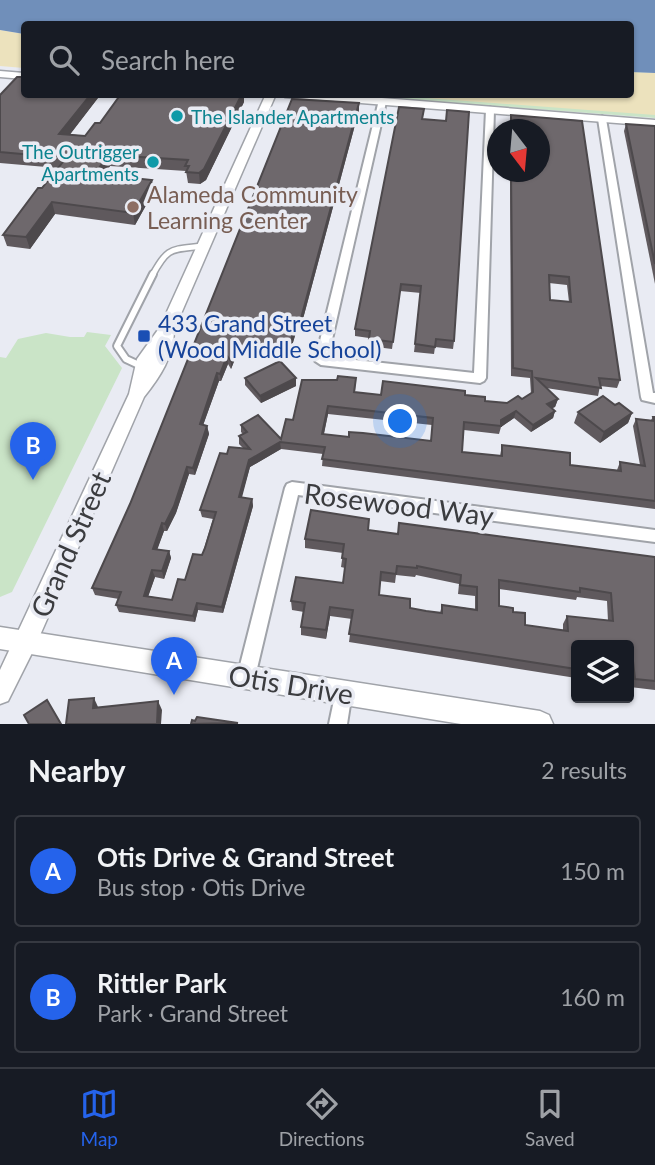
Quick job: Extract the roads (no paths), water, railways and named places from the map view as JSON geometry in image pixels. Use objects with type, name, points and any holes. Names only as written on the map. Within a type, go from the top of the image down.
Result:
[{"type":"main road","name":"Otis Drive","points":[[0,638],[540,724]]},
{"type":"street","points":[[0,74],[21,76]]},
{"type":"street","name":"Grand Street","points":[[137,394],[138,376],[142,366],[153,343],[166,330],[269,98]]},
{"type":"street","points":[[334,98],[655,123]]},
{"type":"street","points":[[382,102],[321,361],[480,378],[490,110]]},
{"type":"street","points":[[602,119],[651,397]]},
{"type":"street","name":"Grand Street","points":[[0,693],[26,642],[137,394],[153,376],[167,344],[166,330]]},
{"type":"street","name":"Rosewood Way","points":[[246,677],[292,488],[655,536]]},
{"type":"street","points":[[338,724],[343,692]]},
{"type":"lane","points":[[142,366],[125,359],[117,346],[159,262],[163,255],[177,249],[203,246]]},
{"type":"water","points":[[0,0],[655,0],[655,73],[634,72],[634,21],[21,21],[21,34],[0,30]]},
{"type":"place","name":"The Islander Apartments","points":[[177,116]]},
{"type":"place","name":"The Outrigger Apartments","points":[[153,162]]},
{"type":"place","name":"Alameda Community Learning Center","points":[[133,207]]},
{"type":"place","name":"433 Grand Street (Wood Middle School)","points":[[144,336]]},
{"type":"place","name":"Rittler Park","points":[[33,480]]},
{"type":"place","name":"Otis Drive & Grand Street","points":[[174,695]]}]
